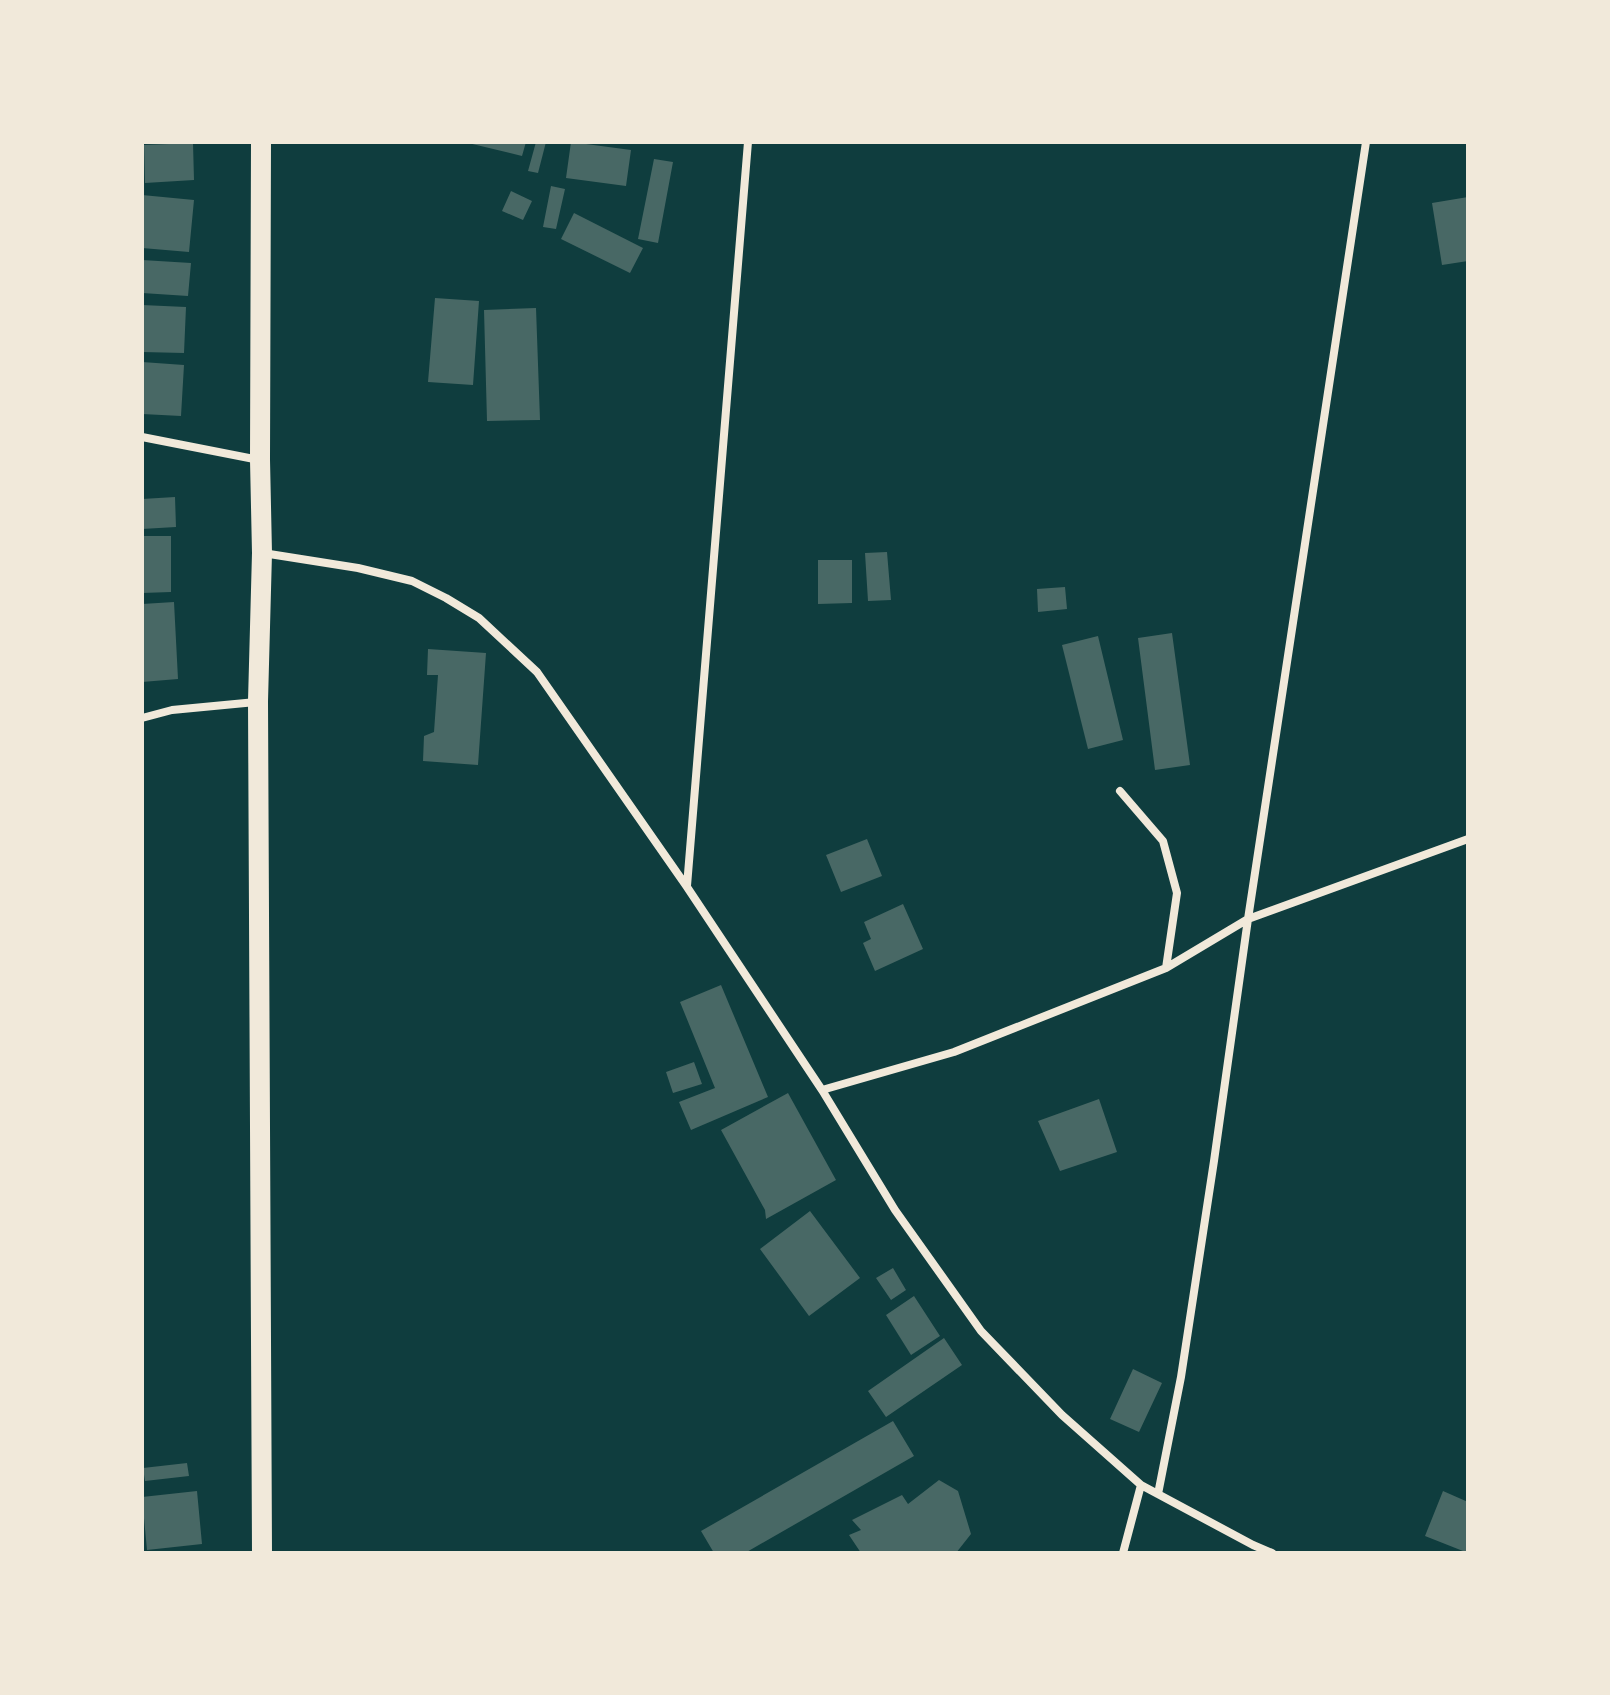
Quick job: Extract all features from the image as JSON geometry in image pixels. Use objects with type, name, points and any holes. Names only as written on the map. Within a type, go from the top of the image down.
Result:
[{"type":"main road","points":[[261,142],[262,553],[258,701],[262,1553]]},
{"type":"street","points":[[687,887],[748,142]]},
{"type":"street","points":[[1158,1494],[1181,1377],[1366,142]]},
{"type":"street","points":[[142,437],[260,460]]},
{"type":"street","points":[[262,553],[358,568],[412,581],[479,618],[537,672],[687,887],[822,1090],[895,1210],[981,1331],[1062,1415],[1141,1485],[1272,1553]]},
{"type":"street","points":[[142,718],[172,710],[258,701]]},
{"type":"street","points":[[1120,791],[1163,841],[1177,893],[1166,968]]},
{"type":"street","points":[[822,1090],[954,1052],[1166,968],[1248,919],[1468,839]]},
{"type":"street","points":[[1123,1553],[1141,1485]]},
{"type":"building","points":[[464,142],[526,142],[522,156]]},
{"type":"building","points":[[536,142],[546,142],[538,173],[528,171]]},
{"type":"building","points":[[571,142],[631,150],[626,186],[566,178]]},
{"type":"building","points":[[193,143],[194,180],[145,183],[144,145]]},
{"type":"building","points":[[654,159],[673,162],[658,243],[638,239]]},
{"type":"building","points":[[551,186],[565,189],[556,229],[543,227]]},
{"type":"building","points":[[511,191],[532,201],[523,220],[502,211]]},
{"type":"building","points":[[142,195],[194,200],[189,252],[142,248]]},
{"type":"building","points":[[1468,197],[1468,261],[1442,265],[1432,203]]},
{"type":"building","points":[[574,213],[643,248],[630,273],[561,239]]},
{"type":"building","points":[[142,260],[191,263],[188,296],[142,293]]},
{"type":"building","points":[[435,298],[479,301],[473,385],[428,382]]},
{"type":"building","points":[[142,305],[186,307],[184,353],[142,352]]},
{"type":"building","points":[[536,308],[540,420],[487,421],[484,310]]},
{"type":"building","points":[[142,362],[184,365],[181,416],[142,414]]},
{"type":"building","points":[[175,497],[176,527],[142,529],[142,499]]},
{"type":"building","points":[[142,536],[171,536],[171,592],[142,593]]},
{"type":"building","points":[[887,552],[891,600],[868,601],[865,553]]},
{"type":"building","points":[[818,560],[852,560],[852,603],[818,604]]},
{"type":"building","points":[[1065,587],[1067,609],[1038,612],[1037,589]]},
{"type":"building","points":[[174,602],[178,679],[142,682],[142,604]]},
{"type":"building","points":[[1172,633],[1190,765],[1155,770],[1138,638]]},
{"type":"building","points":[[1098,636],[1123,740],[1088,749],[1062,645]]},
{"type":"building","points":[[428,649],[486,653],[478,765],[423,761],[424,736],[434,732],[438,675],[427,675]]},
{"type":"building","points":[[867,839],[882,876],[841,892],[826,855]]},
{"type":"building","points":[[903,904],[923,949],[875,971],[863,943],[871,939],[864,922]]},
{"type":"building","points":[[721,985],[768,1097],[691,1130],[679,1102],[715,1088],[680,1002]]},
{"type":"building","points":[[694,1062],[702,1084],[673,1093],[666,1072]]},
{"type":"building","points":[[788,1093],[836,1180],[766,1219],[765,1210],[721,1130]]},
{"type":"building","points":[[1099,1099],[1117,1152],[1060,1171],[1038,1121]]},
{"type":"building","points":[[810,1211],[860,1278],[809,1316],[760,1249]]},
{"type":"building","points":[[893,1268],[906,1290],[891,1300],[876,1278]]},
{"type":"building","points":[[914,1296],[940,1336],[911,1355],[886,1315]]},
{"type":"building","points":[[944,1338],[962,1365],[886,1417],[868,1391]]},
{"type":"building","points":[[1133,1369],[1162,1383],[1139,1432],[1110,1419]]},
{"type":"building","points":[[893,1421],[914,1456],[745,1553],[714,1553],[701,1531]]},
{"type":"building","points":[[187,1463],[189,1476],[145,1481],[143,1468]]},
{"type":"building","points":[[939,1480],[958,1491],[971,1534],[956,1553],[861,1553],[849,1535],[861,1530],[852,1520],[902,1495],[908,1504]]},
{"type":"building","points":[[197,1491],[202,1544],[147,1550],[142,1497]]},
{"type":"building","points":[[1443,1491],[1468,1502],[1468,1553],[1425,1536]]}]
